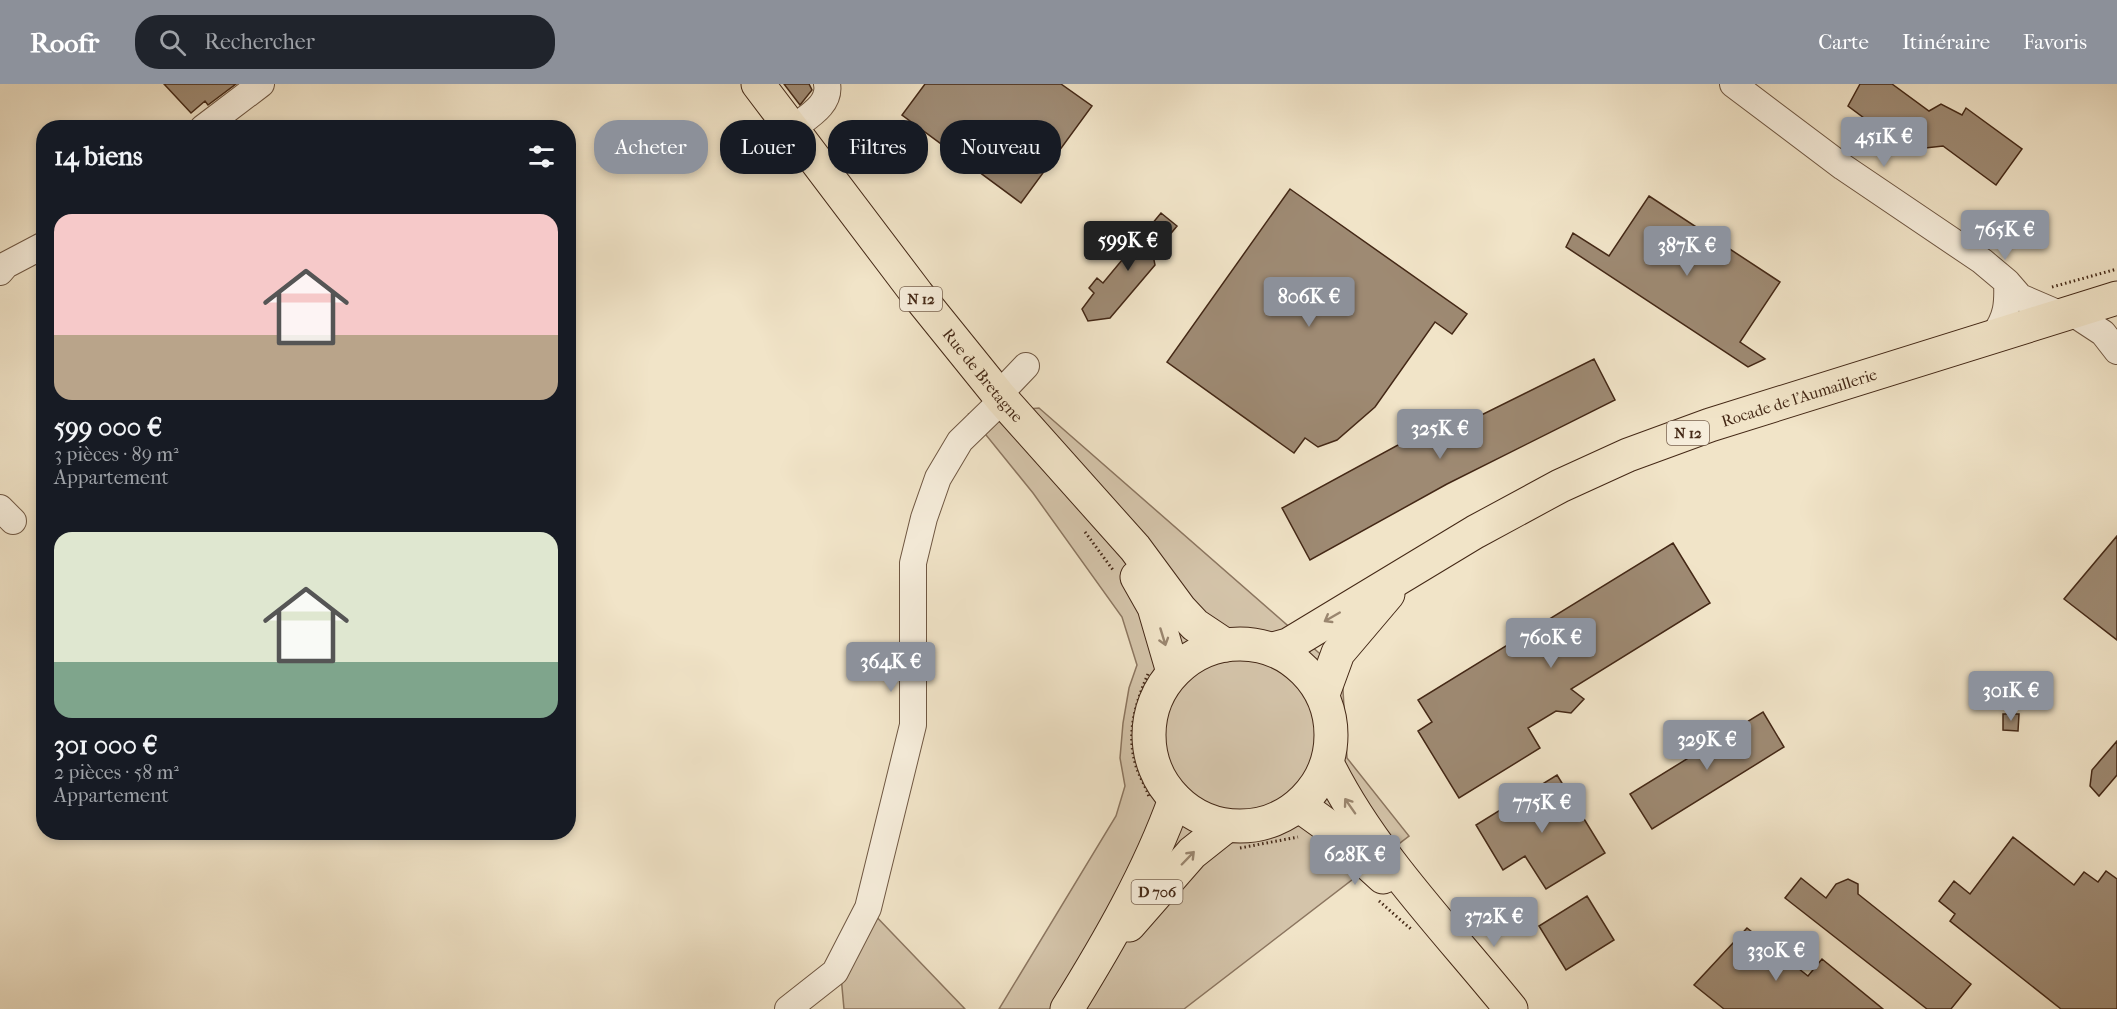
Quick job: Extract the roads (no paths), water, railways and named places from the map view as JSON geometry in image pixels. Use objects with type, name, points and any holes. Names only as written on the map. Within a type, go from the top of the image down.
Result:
[{"type":"main road","name":"Rue de Bretagne","points":[[758,84],[785,120]]},
{"type":"main road","name":"Rue de Bretagne","points":[[816,161],[917,294],[1001,398],[1135,548],[1180,609],[1195,625],[1225,645]]},
{"type":"main road","name":"Rocade de l'Aumaillerie","points":[[1274,649],[1288,645],[1475,532],[1560,486],[1628,454],[1710,424],[1994,335],[2060,305],[2117,298]]},
{"type":"main road","name":"Rue de Bretagne","points":[[1058,462],[1108,530],[1154,607],[1161,673]]},
{"type":"main road","name":"Rocade de l'Aumaillerie","points":[[1323,694],[1338,653],[1401,578]]},
{"type":"main road","points":[[1300,821],[1328,765],[1333,729],[1323,694],[1310,675],[1294,660],[1274,649],[1225,645],[1200,652],[1161,673],[1158,694],[1149,719],[1149,746],[1170,813],[1187,810],[1229,838],[1261,824],[1277,820],[1325,824],[1386,880],[1490,1009]]},
{"type":"main road","points":[[1328,765],[1342,796],[1371,836],[1511,1009]]},
{"type":"main road","name":"D 706","points":[[1067,1009],[1094,965],[1170,813]]},
{"type":"main road","name":"D 706","points":[[1094,965],[1192,853],[1229,838]]},
{"type":"street","points":[[214,120],[261,84]]},
{"type":"street","points":[[804,120],[822,106],[828,94],[826,84]]},
{"type":"street","points":[[1733,84],[1843,167],[1982,261],[2007,282],[2020,297],[2060,305],[2103,333],[2117,351]]},
{"type":"street","points":[[0,272],[6,265],[36,249]]},
{"type":"street","points":[[1994,335],[2003,323],[2008,306],[2007,282]]},
{"type":"street","points":[[788,1009],[835,972],[868,908],[913,725],[913,563],[924,518],[938,478],[960,441],[995,407],[1026,366]]}]
